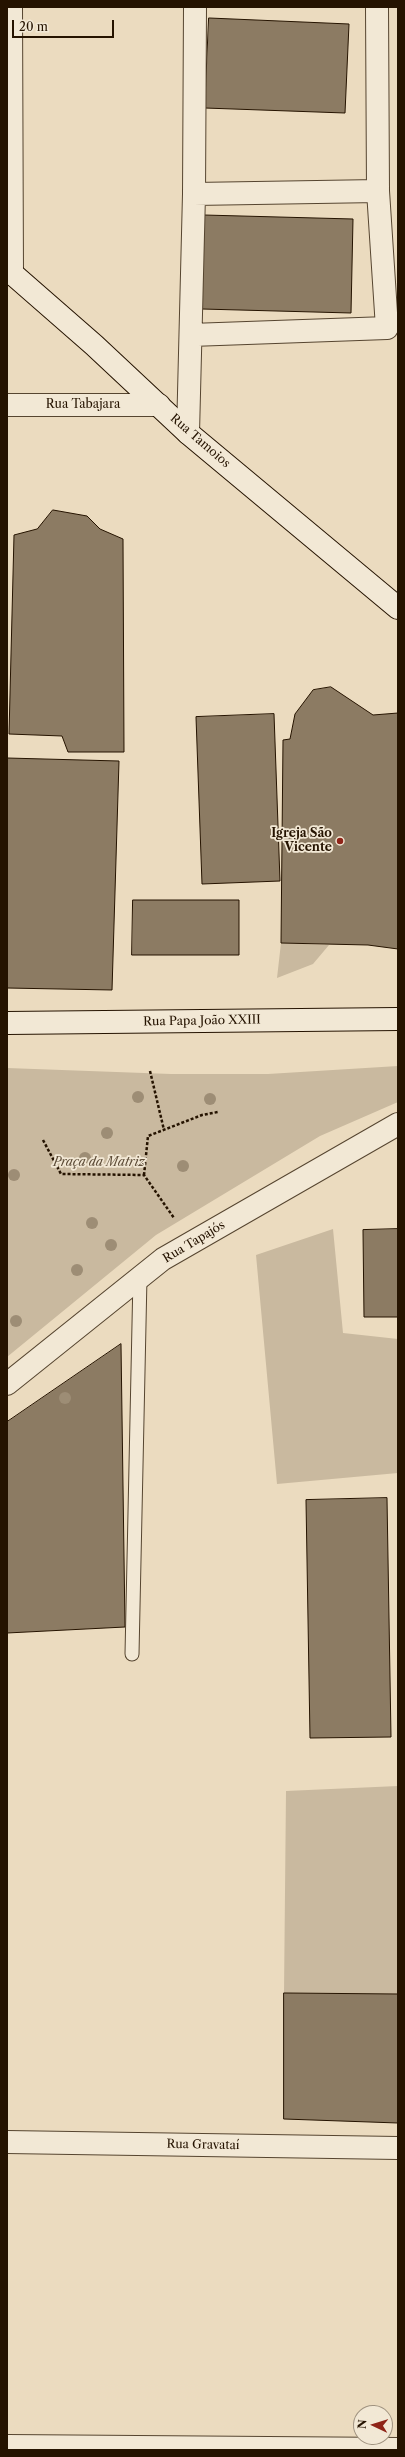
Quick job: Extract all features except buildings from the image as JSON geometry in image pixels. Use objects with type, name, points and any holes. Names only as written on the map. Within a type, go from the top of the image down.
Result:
[{"type":"street","points":[[9,272],[11,7]]},
{"type":"street","points":[[188,433],[194,194],[195,7]]},
{"type":"street","points":[[191,335],[387,328],[378,191],[377,7]]},
{"type":"street","points":[[194,194],[378,191]]},
{"type":"street","name":"Rua Tamoios","points":[[9,272],[188,433],[398,608]]},
{"type":"street","name":"Rua Tabajara","points":[[7,405],[159,406]]},
{"type":"street","name":"Rua Papa João XXIII","points":[[7,1023],[398,1019]]},
{"type":"street","name":"Rua Tapajós","points":[[7,1384],[140,1277],[170,1255],[398,1124]]},
{"type":"street","name":"Rua Gravataí","points":[[7,2142],[398,2148]]},
{"type":"street","points":[[7,2446],[398,2448]]},
{"type":"lane","points":[[132,1654],[140,1277]]},
{"type":"path","points":[[150,1071],[164,1130]]},
{"type":"path","points":[[177,1222],[144,1175],[148,1136],[202,1115],[218,1112]]},
{"type":"path","points":[[43,1140],[61,1174],[144,1175]]},
{"type":"green space","points":[[281,943],[329,945],[313,964],[277,978]]},
{"type":"green space","name":"Praça da Matriz","points":[[398,1066],[398,1102],[320,1136],[156,1235],[7,1357],[7,1068],[171,1074],[268,1074]]},
{"type":"green space","points":[[333,1229],[343,1333],[398,1339],[398,1473],[277,1484],[256,1255]]},
{"type":"green space","points":[[398,1786],[398,1994],[284,1993],[286,1791]]},
{"type":"place","name":"Igreja São Vicente","points":[[340,841]]}]
